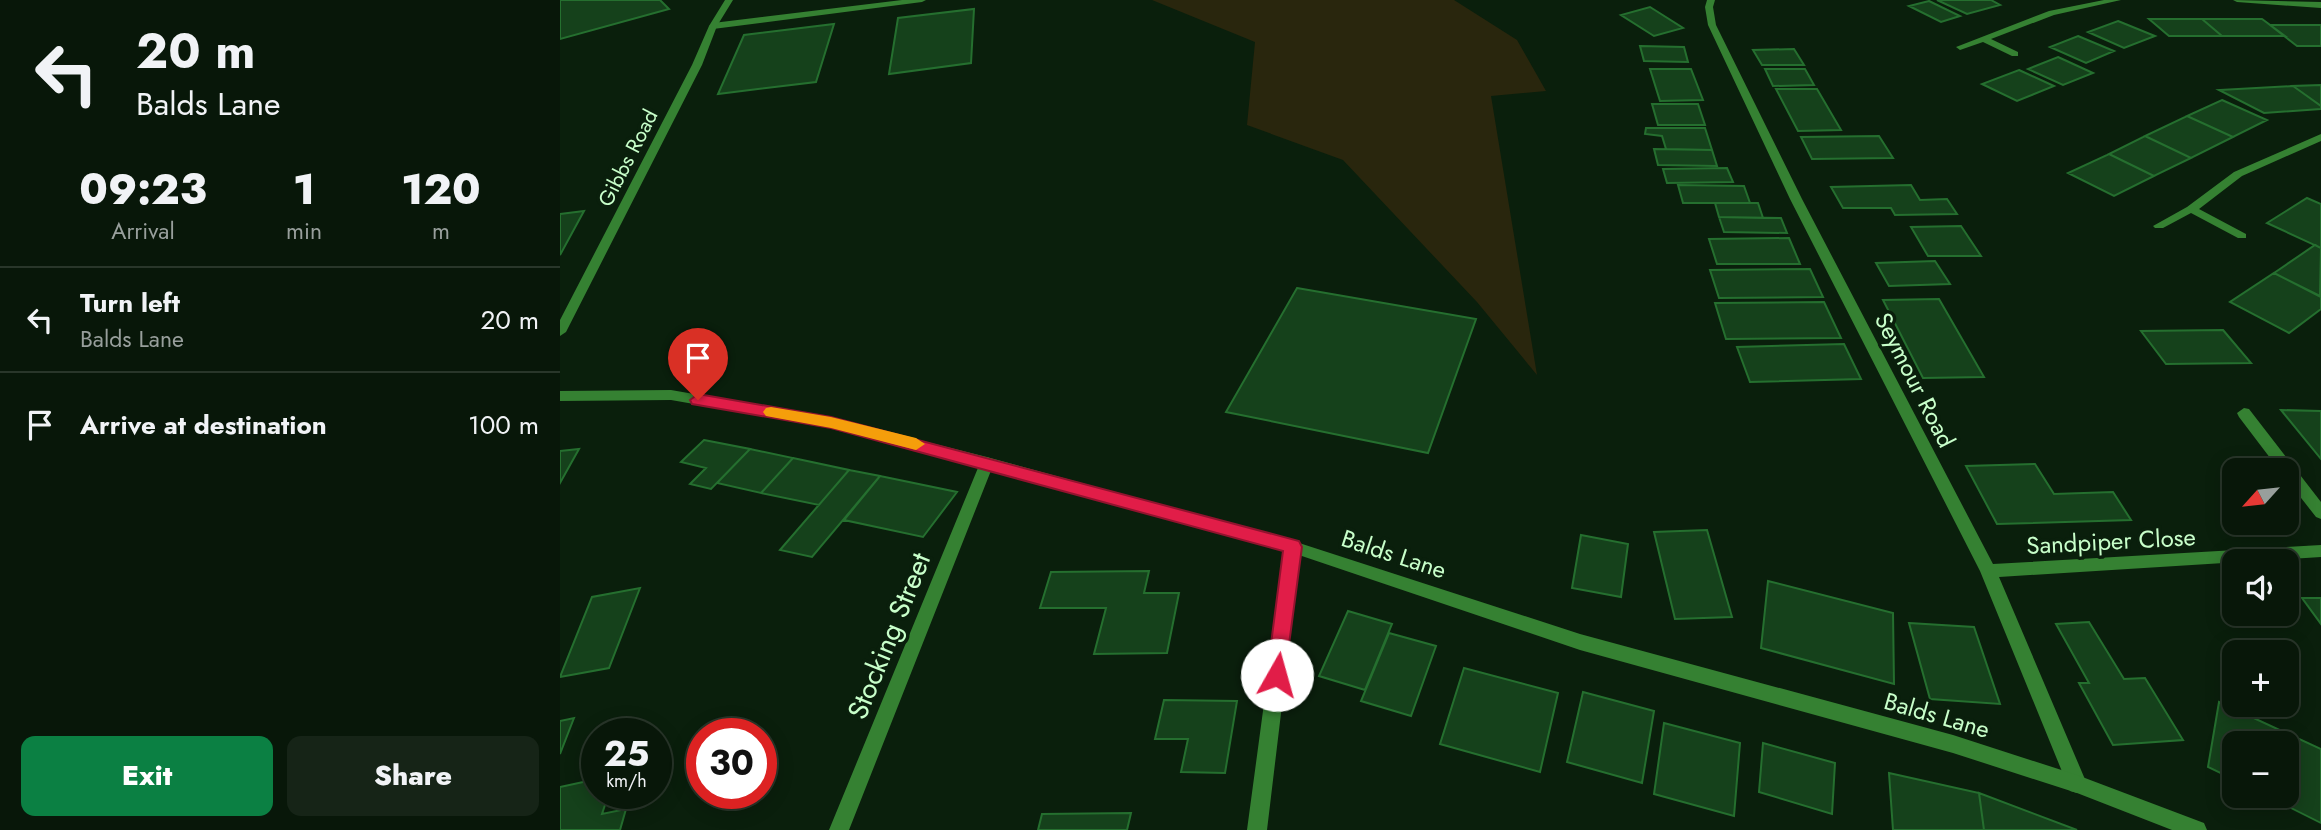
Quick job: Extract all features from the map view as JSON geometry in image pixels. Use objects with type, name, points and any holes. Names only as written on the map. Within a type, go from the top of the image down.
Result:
[{"type":"street","name":"Gibbs Road","points":[[560,332],[697,65],[713,26],[729,0]]},
{"type":"street","points":[[713,26],[922,0]]},
{"type":"street","name":"Seymour Road","points":[[1711,0],[1709,7],[1712,25],[1796,199],[1988,571],[2077,784]]},
{"type":"street","points":[[1960,47],[2052,13],[2117,0]]},
{"type":"street","points":[[2236,0],[2321,5]]},
{"type":"street","points":[[1984,39],[2015,54]]},
{"type":"street","points":[[2159,226],[2190,209],[2238,174],[2321,136]]},
{"type":"street","points":[[2190,209],[2242,236]]},
{"type":"street","name":"Balds Lane","points":[[560,396],[671,396],[831,423],[987,463],[1293,547],[1580,642],[1953,744],[2077,784],[2197,830]]},
{"type":"street","points":[[2244,413],[2321,513]]},
{"type":"street","name":"Stocking Street","points":[[839,830],[987,463]]},
{"type":"street","points":[[1257,830],[1293,547]]},
{"type":"street","name":"Sandpiper Close","points":[[1988,571],[2321,551]]},
{"type":"shaded area","points":[[1152,0],[1454,0],[1517,40],[1546,91],[1491,96],[1537,375],[1477,302],[1343,160],[1247,125],[1255,42]]},
{"type":"building","points":[[560,0],[660,0],[669,9],[560,39]]},
{"type":"building","points":[[1937,0],[1991,0],[2000,5],[1967,14]]},
{"type":"building","points":[[1929,1],[1960,16],[1941,22],[1909,6]]},
{"type":"building","points":[[1650,7],[1683,28],[1654,36],[1621,15]]},
{"type":"building","points":[[974,9],[971,63],[889,74],[898,18]]},
{"type":"building","points":[[2149,19],[2202,19],[2222,36],[2169,36]]},
{"type":"building","points":[[2202,19],[2262,19],[2285,36],[2222,36]]},
{"type":"building","points":[[2118,21],[2155,36],[2124,48],[2088,32]]},
{"type":"building","points":[[834,24],[816,82],[718,94],[744,35]]},
{"type":"building","points":[[2270,25],[2321,25],[2321,46],[2297,46]]},
{"type":"building","points":[[2078,36],[2114,51],[2086,63],[2050,47]]},
{"type":"building","points":[[1640,46],[1684,47],[1688,62],[1644,61]]},
{"type":"building","points":[[1794,49],[1804,65],[1762,65],[1753,50]]},
{"type":"building","points":[[2058,57],[2093,73],[2063,85],[2028,69]]},
{"type":"building","points":[[1650,69],[1691,69],[1703,100],[1660,101]]},
{"type":"building","points":[[1765,69],[1805,69],[1814,85],[1773,86]]},
{"type":"building","points":[[2019,70],[2054,86],[2017,101],[1982,84]]},
{"type":"building","points":[[2321,85],[2321,106],[2293,86]]},
{"type":"building","points":[[2293,86],[2321,106],[2321,109],[2264,113],[2219,90]]},
{"type":"building","points":[[1776,89],[1817,89],[1841,130],[1798,131]]},
{"type":"building","points":[[2222,100],[2267,120],[2233,137],[2187,116]]},
{"type":"building","points":[[1652,104],[1698,104],[1705,125],[1658,125]]},
{"type":"building","points":[[2187,116],[2233,137],[2191,158],[2145,136]]},
{"type":"building","points":[[1646,128],[1705,128],[1712,150],[1666,149],[1662,136],[1645,134]]},
{"type":"building","points":[[1879,136],[1893,158],[1812,159],[1801,137]]},
{"type":"building","points":[[2145,136],[2191,158],[2154,176],[2109,154]]},
{"type":"building","points":[[1654,149],[1712,150],[1717,166],[1658,165]]},
{"type":"building","points":[[2109,154],[2154,176],[2114,196],[2068,173]]},
{"type":"building","points":[[1727,168],[1733,182],[1667,183],[1663,169]]},
{"type":"building","points":[[1678,185],[1744,186],[1750,203],[1683,203]]},
{"type":"building","points":[[1911,185],[1920,200],[1947,199],[1957,214],[1895,215],[1891,208],[1843,208],[1831,187]]},
{"type":"building","points":[[2307,198],[2321,204],[2321,248],[2267,223]]},
{"type":"building","points":[[1715,203],[1758,203],[1763,218],[1719,217]]},
{"type":"building","points":[[584,211],[560,255],[560,214]]},
{"type":"building","points":[[1719,217],[1781,218],[1787,233],[1724,232]]},
{"type":"building","points":[[1961,226],[1981,256],[1928,256],[1911,227]]},
{"type":"building","points":[[1789,238],[1800,264],[1717,264],[1709,239]]},
{"type":"building","points":[[2315,245],[2321,248],[2320,296],[2274,273]]},
{"type":"building","points":[[1935,261],[1950,284],[1889,286],[1876,263]]},
{"type":"building","points":[[1810,269],[1823,297],[1719,298],[1710,270]]},
{"type":"building","points":[[2274,273],[2321,297],[2321,309],[2289,333],[2230,302]]},
{"type":"building","points":[[1297,288],[1476,319],[1428,453],[1226,412]]},
{"type":"building","points":[[1939,299],[1984,377],[1923,378],[1883,300]]},
{"type":"building","points":[[1824,302],[1841,338],[1726,339],[1715,303]]},
{"type":"building","points":[[2223,330],[2251,363],[2166,364],[2141,331]]},
{"type":"building","points":[[1844,344],[1861,379],[1750,382],[1737,347]]},
{"type":"building","points":[[2281,410],[2321,411],[2321,459]]},
{"type":"building","points":[[704,440],[750,449],[711,489],[690,484],[706,468],[681,462]]},
{"type":"building","points":[[579,449],[560,483],[560,451]]},
{"type":"building","points":[[750,449],[793,458],[761,493],[717,483]]},
{"type":"building","points":[[793,458],[849,470],[819,505],[761,493]]},
{"type":"building","points":[[2035,464],[2054,494],[2113,492],[2131,520],[1997,524],[1966,466]]},
{"type":"building","points":[[849,470],[880,476],[812,557],[780,550]]},
{"type":"building","points":[[880,476],[957,492],[923,537],[844,520]]},
{"type":"building","points":[[1707,530],[1732,617],[1675,619],[1654,532]]},
{"type":"building","points":[[1581,535],[1628,544],[1621,597],[1572,588]]},
{"type":"building","points":[[1149,571],[1144,593],[1179,593],[1167,653],[1094,654],[1106,608],[1040,608],[1051,572]]},
{"type":"building","points":[[1768,581],[1893,613],[1894,684],[1761,648]]},
{"type":"building","points":[[640,588],[609,668],[560,677],[592,597]]},
{"type":"building","points":[[2302,598],[2321,598],[2321,624]]},
{"type":"building","points":[[1348,611],[1392,624],[1365,690],[1319,676]]},
{"type":"building","points":[[2089,622],[2124,679],[2145,678],[2183,740],[2113,745],[2079,683],[2089,683],[2056,624]]},
{"type":"building","points":[[1909,623],[1974,627],[2000,704],[1930,699]]},
{"type":"building","points":[[1389,633],[1436,646],[1411,716],[1361,701]]},
{"type":"building","points":[[1464,668],[1558,693],[1540,772],[1440,744]]},
{"type":"building","points":[[1583,692],[1654,711],[1642,783],[1567,762]]},
{"type":"building","points":[[1164,700],[1237,701],[1225,773],[1181,772],[1188,739],[1155,739]]},
{"type":"building","points":[[2219,702],[2222,703],[2222,717],[2252,717],[2282,731],[2222,731],[2222,774],[2208,767]]},
{"type":"building","points":[[574,718],[560,754],[560,721]]},
{"type":"building","points":[[1664,723],[1740,743],[1734,816],[1654,794]]},
{"type":"building","points":[[2299,739],[2321,749],[2321,823],[2291,808],[2299,808]]},
{"type":"building","points":[[1763,743],[1835,763],[1832,814],[1759,792]]},
{"type":"building","points":[[1889,773],[1979,793],[1984,830],[1893,830]]},
{"type":"building","points":[[581,782],[581,809],[604,809],[602,814],[626,809],[620,830],[560,830],[560,787]]},
{"type":"building","points":[[1979,793],[2077,830],[1984,830]]},
{"type":"building","points":[[1131,813],[1127,830],[1038,830],[1042,814]]},
{"type":"slow traffic","points":[[771,412],[831,423],[916,444]]},
{"type":"route","points":[[698,400],[831,423],[1293,547],[1277,675]]}]
